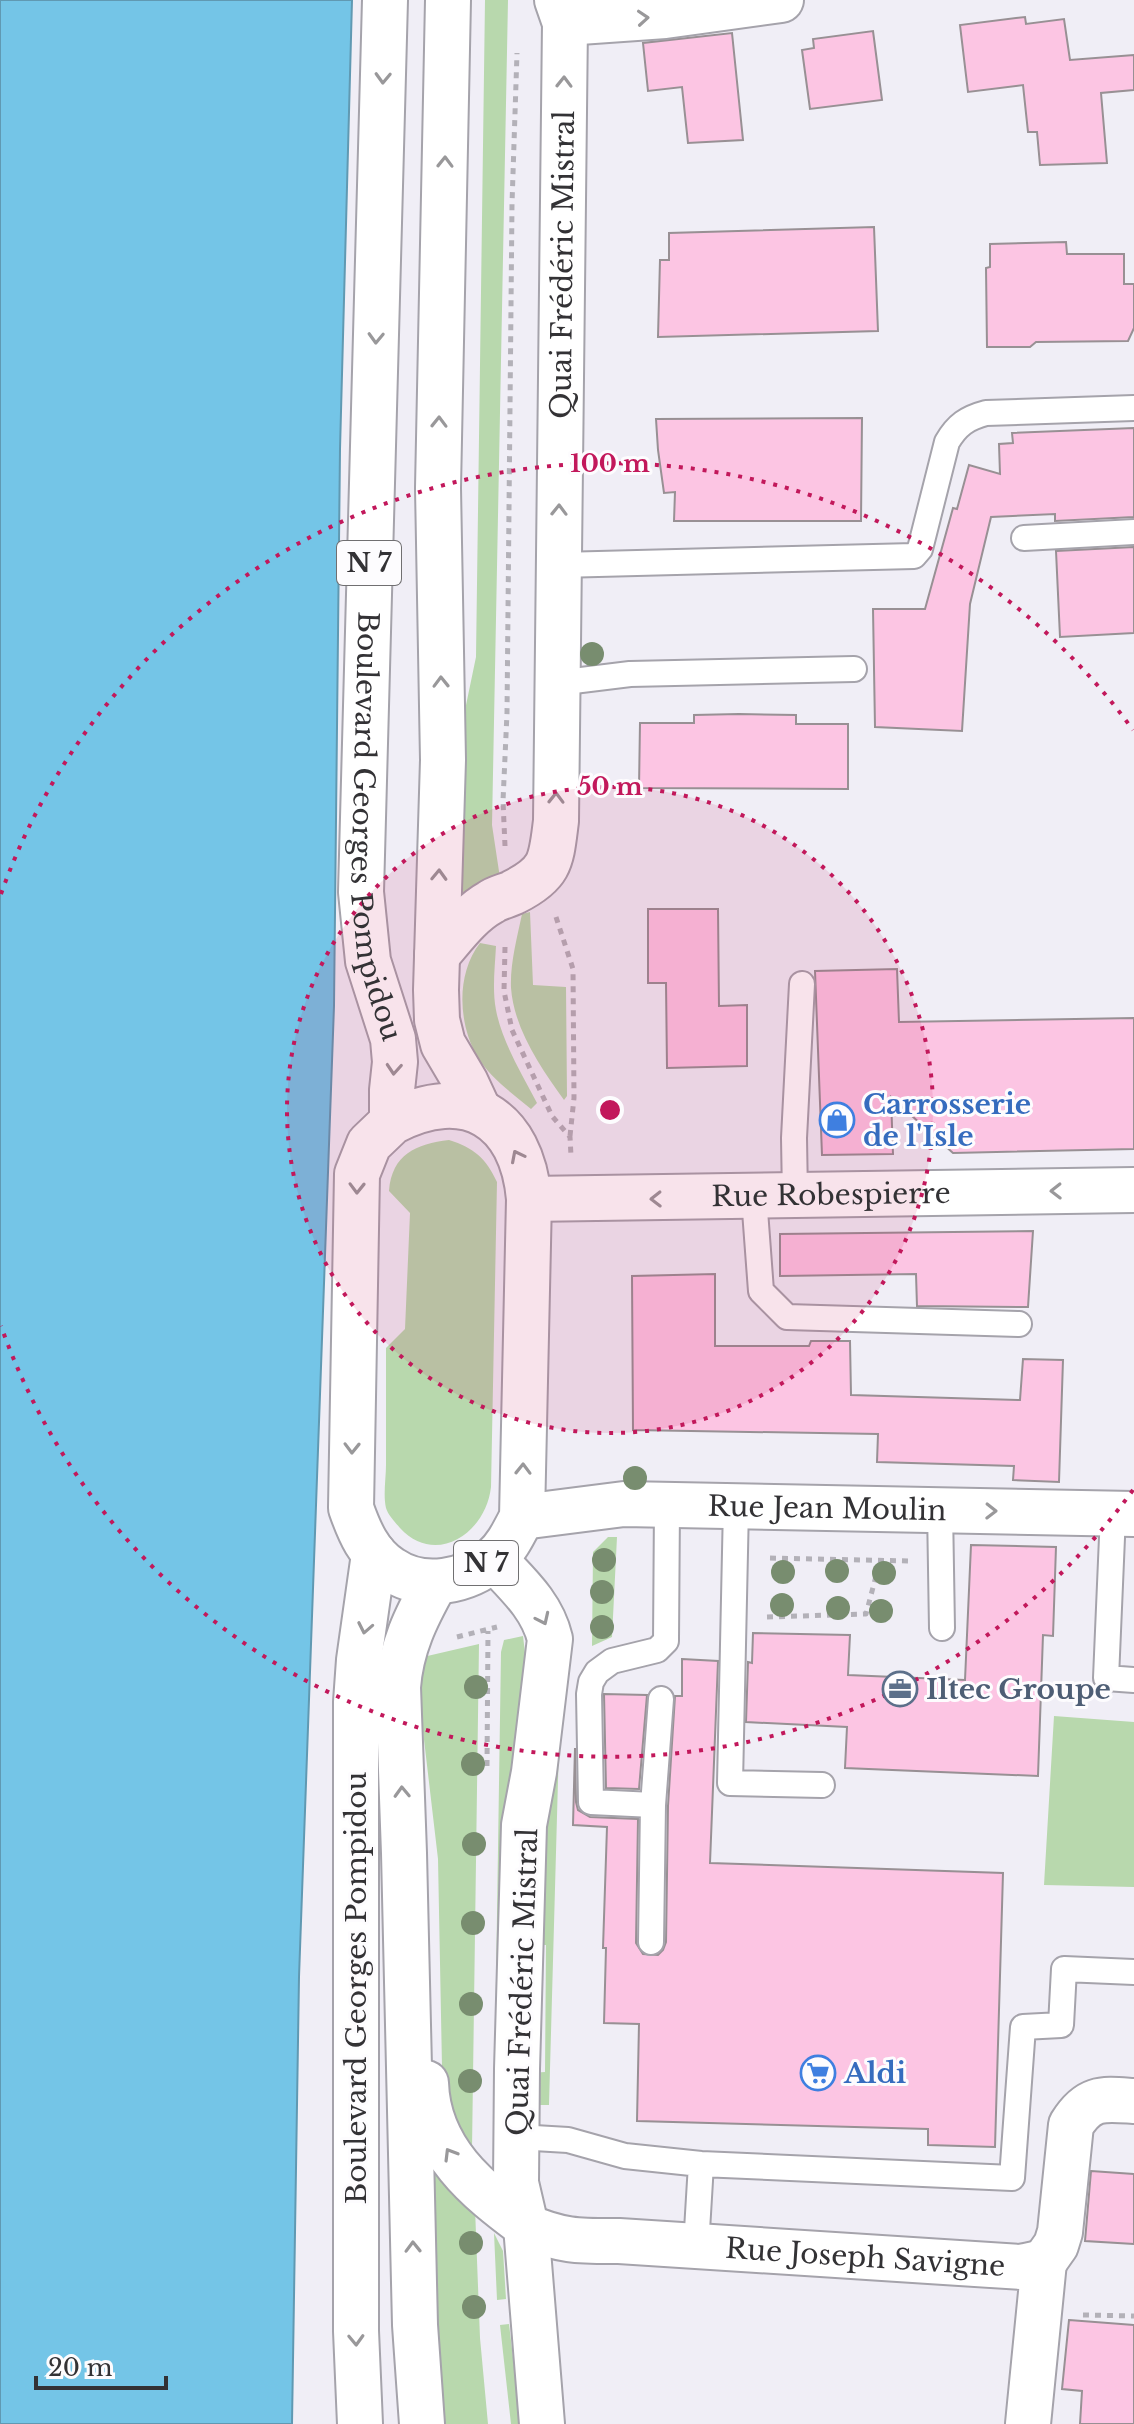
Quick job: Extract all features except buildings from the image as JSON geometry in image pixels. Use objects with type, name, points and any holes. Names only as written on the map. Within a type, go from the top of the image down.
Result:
[{"type":"main road","name":"Boulevard Georges Pompidou","points":[[385,0],[361,892],[368,961],[393,1039],[392,1122]]},
{"type":"main road","name":"Boulevard Georges Pompidou","points":[[448,0],[438,488],[443,760],[437,1020],[443,1044],[479,1111],[505,1133],[520,1158],[527,1179],[522,1517]]},
{"type":"main road","points":[[561,12],[665,16],[781,0]]},
{"type":"main road","name":"Quai Frédéric Mistral","points":[[543,874],[551,859],[556,821],[561,12]]},
{"type":"main road","points":[[437,955],[491,901],[515,892],[543,874]]},
{"type":"main road","name":"N 7","points":[[479,1111],[462,1105],[415,1110],[392,1122],[369,1144],[357,1174],[351,1508],[361,1535],[374,1554],[391,1570],[435,1583],[453,1580],[494,1559],[510,1541],[522,1517]]},
{"type":"main road","name":"Rue Robespierre","points":[[529,1199],[1134,1190]]},
{"type":"main road","name":"Rue Jean Moulin","points":[[522,1517],[624,1504],[1124,1514]]},
{"type":"main road","name":"Boulevard Georges Pompidou","points":[[360,2424],[356,2331],[356,1702],[374,1554]]},
{"type":"main road","name":"Quai Frédéric Mistral","points":[[494,1559],[537,1607],[547,1625],[550,1639],[534,1772],[524,1825],[516,2183],[526,2226],[542,2424]]},
{"type":"main road","name":"Boulevard Georges Pompidou","points":[[422,2424],[415,2325],[398,1687],[399,1664],[406,1639],[435,1583]]},
{"type":"main road","name":"Rue Joseph Savigne","points":[[404,1853],[423,1887],[427,2097],[444,2144],[468,2181],[526,2226],[552,2238],[1021,2267],[1044,2262],[1028,2424]]},
{"type":"main road","points":[[1044,2262],[1056,2245],[1060,2232],[1071,2125],[1081,2110],[1101,2099],[1134,2101]]},
{"type":"lane","points":[[559,565],[914,556],[920,549],[947,442],[955,428],[970,418],[986,413],[1134,408]]},
{"type":"lane","points":[[1024,538],[1134,532]]},
{"type":"lane","points":[[557,683],[630,674],[854,669]]},
{"type":"lane","points":[[802,984],[794,1138],[774,1197],[761,1291],[787,1317],[1019,1324]]},
{"type":"lane","points":[[653,1805],[591,1802],[589,1694],[597,1672],[612,1661],[657,1650],[666,1641],[667,1505]]},
{"type":"lane","points":[[736,1506],[730,1783],[822,1785]]},
{"type":"lane","points":[[940,1509],[942,1628]]},
{"type":"lane","points":[[1124,1514],[1106,1678],[1134,1680]]},
{"type":"lane","points":[[651,1942],[653,1805],[661,1699]]},
{"type":"lane","points":[[517,2137],[568,2140],[625,2156],[701,2164],[1012,2178],[1023,2027],[1061,2025],[1064,1969],[1134,1972]]},
{"type":"lane","points":[[696,2247],[701,2164]]},
{"type":"path","points":[[543,874],[573,969],[574,1098],[570,1137]]},
{"type":"path","points":[[735,1557],[941,1562]]},
{"type":"path","points":[[734,1617],[866,1614],[880,1561]]},
{"type":"green space","points":[[485,0],[508,0],[492,825],[500,878],[451,917],[460,734],[476,657]]},
{"type":"green space","points":[[530,912],[533,985],[566,987],[567,1096],[564,1100],[530,1047],[513,1003],[511,979],[514,951],[522,914]]},
{"type":"green space","points":[[480,943],[496,946],[496,1010],[508,1046],[537,1103],[531,1109],[482,1064],[466,1029],[463,984],[472,955]]},
{"type":"green space","points":[[449,1140],[478,1155],[497,1182],[491,1487],[487,1504],[470,1530],[457,1539],[429,1545],[414,1539],[400,1528],[388,1513],[385,1503],[386,1348],[405,1329],[410,1213],[389,1191],[395,1168],[408,1153],[426,1144]]},
{"type":"green space","points":[[608,1537],[617,1537],[612,1637],[592,1646],[593,1552]]},
{"type":"green space","points":[[523,1636],[529,1686],[504,2172],[493,2178],[501,1652],[504,1640]]},
{"type":"green space","points":[[479,1644],[472,2150],[452,2111],[442,2067],[438,1859],[419,1697],[423,1657]]},
{"type":"green space","points":[[560,1708],[549,2105],[537,2105],[529,2073],[545,2072],[546,1945],[530,1945]]},
{"type":"green space","points":[[1054,1716],[1134,1722],[1134,1887],[1044,1885]]},
{"type":"green space","points":[[420,2118],[475,2208],[480,2338],[488,2424],[442,2424]]},
{"type":"green space","points":[[494,2233],[503,2251],[506,2299],[497,2300]]},
{"type":"green space","points":[[509,2324],[521,2424],[511,2424],[500,2325]]},
{"type":"water","points":[[0,0],[352,0],[340,449],[334,1006],[299,1977],[292,2424],[0,2424]]},
{"type":"place","name":"Carrosserie de l'Isle","points":[[837,1120]]},
{"type":"place","name":"Iltec Groupe","points":[[900,1689]]},
{"type":"place","name":"Aldi","points":[[818,2073]]}]
